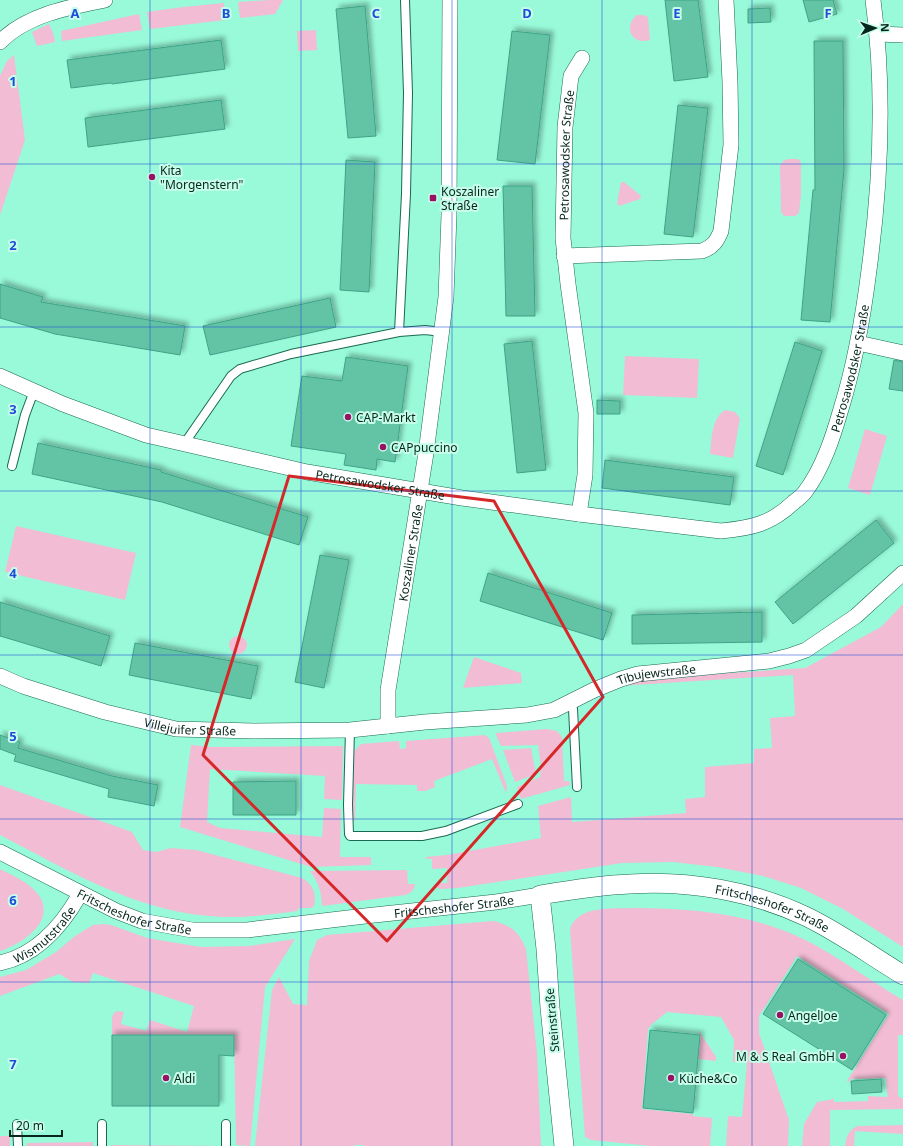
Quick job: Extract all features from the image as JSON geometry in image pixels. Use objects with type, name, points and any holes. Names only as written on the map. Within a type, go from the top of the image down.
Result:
[{"type":"street","points":[[0,42],[25,23],[53,12],[105,0]]},
{"type":"street","name":"Koszaliner Straße","points":[[388,726],[388,690],[420,491],[446,297],[449,215],[450,0]]},
{"type":"street","points":[[564,256],[702,251],[711,248],[717,240],[721,231],[731,145],[726,0]]},
{"type":"street","name":"Petrosawodsker Straße","points":[[0,376],[63,404],[146,435],[307,472],[420,491],[579,514],[721,531],[744,529],[767,522],[786,510],[805,493],[821,464],[835,429],[848,386],[858,343],[872,250],[879,179],[880,93],[878,34],[873,0]]},
{"type":"street","points":[[878,34],[903,35]]},
{"type":"street","name":"Petrosawodsker Straße","points":[[579,514],[585,474],[586,413],[564,256],[563,238],[565,128],[570,76],[582,58]]},
{"type":"street","points":[[858,343],[903,354]]},
{"type":"street","name":"Tibujewstraße","points":[[388,726],[527,715],[554,710],[607,684],[638,674],[769,661],[788,656],[806,650],[856,616],[903,573]]},
{"type":"street","name":"Villejuifer Straße","points":[[0,676],[23,686],[105,712],[176,729],[254,731],[350,730],[388,726]]},
{"type":"street","name":"Fritscheshofer Straße","points":[[0,852],[116,911],[142,921],[192,930],[246,930],[496,902],[631,883],[692,886],[722,890],[776,905],[804,916],[836,932],[903,975]]},
{"type":"street","name":"Wismutstraße","points":[[0,963],[7,962],[32,951],[50,936],[80,894]]},
{"type":"street","name":"Steinstraße","points":[[540,895],[564,1146]]},
{"type":"lane","points":[[399,332],[406,179],[408,93],[405,0]]},
{"type":"lane","points":[[184,444],[231,376],[240,369],[291,354],[399,332],[425,330],[442,332]]},
{"type":"lane","points":[[12,466],[23,420],[34,391]]},
{"type":"lane","points":[[570,702],[573,709],[577,787]]},
{"type":"lane","points":[[350,730],[348,805],[350,836],[422,836],[446,831],[518,804]]},
{"type":"lane","points":[[17,1124],[18,1146]]},
{"type":"lane","points":[[102,1124],[102,1146]]},
{"type":"lane","points":[[226,1124],[226,1146]]},
{"type":"highlighted area","points":[[289,476],[494,501],[603,697],[387,941],[203,755]]},
{"type":"shaded area","points":[[283,0],[275,14],[240,18],[238,2]]},
{"type":"shaded area","points":[[224,3],[225,20],[150,29],[147,12]]},
{"type":"shaded area","points":[[139,14],[142,30],[62,41],[61,31]]},
{"type":"shaded area","points":[[637,15],[648,17],[650,40],[638,40],[631,34],[630,24]]},
{"type":"shaded area","points":[[49,24],[55,42],[37,46],[32,32]]},
{"type":"shaded area","points":[[316,30],[317,50],[298,51],[297,31]]},
{"type":"shaded area","points":[[14,55],[25,140],[0,215],[0,76],[7,61]]},
{"type":"shaded area","points":[[787,159],[798,159],[801,162],[801,195],[799,213],[795,216],[784,216],[781,212],[780,166],[782,162]]},
{"type":"shaded area","points":[[621,182],[624,182],[640,195],[640,199],[619,206],[617,203]]},
{"type":"shaded area","points":[[625,356],[699,359],[697,398],[623,395]]},
{"type":"shaded area","points":[[725,410],[735,412],[740,418],[733,458],[710,454],[715,424],[720,414]]},
{"type":"shaded area","points":[[865,429],[887,436],[870,495],[848,488]]},
{"type":"shaded area","points":[[16,526],[136,553],[125,600],[5,572]]},
{"type":"shaded area","points":[[903,604],[903,947],[843,909],[801,888],[763,876],[717,867],[673,862],[622,863],[458,888],[440,889],[436,887],[436,883],[447,883],[447,868],[432,869],[432,859],[426,859],[426,857],[447,855],[541,838],[538,806],[571,797],[572,822],[686,813],[685,799],[705,797],[705,767],[754,763],[754,749],[772,748],[770,718],[795,716],[793,675],[618,686],[638,679],[805,668],[881,627]]},
{"type":"shaded area","points":[[234,636],[242,636],[247,641],[245,652],[242,654],[234,654],[229,649],[229,641]]},
{"type":"shaded area","points":[[474,657],[521,673],[522,683],[463,688]]},
{"type":"shaded area","points":[[547,729],[557,731],[562,737],[564,781],[569,781],[570,785],[521,799],[517,787],[540,777],[541,766],[538,745],[501,746],[496,733]]},
{"type":"shaded area","points":[[485,735],[489,738],[507,786],[506,793],[492,759],[434,781],[435,787],[425,791],[417,791],[417,785],[356,784],[355,822],[352,816],[354,751],[361,744],[399,741],[400,749],[406,748],[406,741]]},
{"type":"shaded area","points":[[191,745],[212,747],[343,746],[342,800],[324,799],[325,776],[210,769],[207,822],[220,828],[322,837],[324,808],[341,809],[340,857],[371,857],[371,865],[311,867],[180,827]]},
{"type":"shaded area","points":[[531,748],[536,774],[515,782],[503,750]]},
{"type":"shaded area","points":[[0,785],[132,832],[143,850],[156,852],[171,848],[196,850],[302,878],[313,890],[315,897],[314,906],[311,908],[299,908],[297,911],[275,914],[220,917],[181,912],[154,906],[127,897],[75,874],[0,835]]},
{"type":"shaded area","points":[[0,869],[22,880],[36,892],[40,897],[43,906],[43,915],[34,931],[26,938],[0,951]]},
{"type":"shaded area","points":[[407,870],[408,884],[415,884],[415,886],[411,892],[405,895],[322,906],[319,887],[310,871]]},
{"type":"shaded area","points":[[633,908],[696,911],[738,917],[759,922],[799,937],[826,951],[903,1000],[903,1035],[898,1035],[898,1096],[903,1099],[903,1109],[830,1110],[830,1146],[802,1146],[804,1124],[817,1102],[834,1099],[834,1102],[868,1101],[868,1096],[887,1097],[886,1078],[851,1079],[849,1082],[847,1081],[889,1014],[797,956],[759,1016],[759,1033],[789,1120],[788,1146],[726,1146],[728,1116],[742,1117],[747,1063],[733,1062],[734,1040],[721,1017],[667,1012],[648,1029],[642,1109],[693,1114],[693,1116],[712,1118],[710,1146],[651,1146],[591,1140],[585,1137],[570,929],[574,921],[588,912],[606,909]]},
{"type":"shaded area","points":[[493,921],[514,930],[526,949],[537,1053],[541,1146],[255,1146],[272,990],[279,977],[293,1004],[307,1005],[309,961],[317,940],[327,935]]},
{"type":"shaded area","points":[[93,925],[111,925],[147,938],[201,947],[249,946],[295,939],[265,987],[250,1146],[236,1145],[234,1035],[112,1035],[112,1017],[117,1011],[124,1012],[121,1024],[146,1031],[150,1020],[187,1032],[194,1006],[93,973],[89,983],[73,982],[59,974],[0,996],[0,977],[26,970],[56,952],[75,936]]},
{"type":"shaded area","points":[[699,1031],[716,1057],[716,1061],[698,1059]]},
{"type":"shaded area","points":[[903,1125],[903,1134],[855,1131],[854,1146],[845,1146],[848,1134],[855,1127]]},
{"type":"shaded area","points":[[0,1136],[10,1136],[10,1146],[0,1146]]},
{"type":"shaded area","points":[[93,1142],[93,1146],[27,1146],[27,1143]]},
{"type":"shaded area","points":[[111,1145],[221,1145],[111,1146]]},
{"type":"building","points":[[665,0],[698,0],[708,77],[674,81]]},
{"type":"building","points":[[803,0],[833,0],[837,14],[809,22]]},
{"type":"building","points":[[365,6],[376,136],[348,138],[336,9]]},
{"type":"building","points":[[770,8],[771,22],[748,23],[748,9]]},
{"type":"building","points":[[512,31],[550,35],[535,164],[497,160]]},
{"type":"building","points":[[221,40],[225,69],[71,88],[67,60]]},
{"type":"building","points":[[814,41],[843,41],[844,169],[830,322],[801,320],[813,190],[815,190]]},
{"type":"building","points":[[221,100],[225,129],[88,147],[85,118]]},
{"type":"building","points":[[678,105],[708,108],[693,237],[664,234]]},
{"type":"building","points":[[346,160],[375,162],[369,292],[340,290]]},
{"type":"building","points":[[503,186],[532,186],[535,316],[506,316]]},
{"type":"building","points":[[0,284],[43,297],[41,302],[185,326],[180,355],[55,334],[0,318]]},
{"type":"building","points":[[330,298],[336,327],[210,355],[203,326]]},
{"type":"building","points":[[532,341],[546,470],[517,473],[504,344]]},
{"type":"building","points":[[795,342],[822,351],[783,475],[756,466]]},
{"type":"building","name":"CAP-Markt","points":[[346,357],[408,366],[395,462],[377,459],[376,470],[344,465],[346,454],[291,446],[302,376],[342,381]]},
{"type":"building","points":[[894,360],[903,362],[903,391],[889,389]]},
{"type":"building","points":[[597,400],[620,401],[620,414],[597,414]]},
{"type":"building","points":[[38,443],[161,470],[161,472],[308,517],[299,545],[162,502],[32,474]]},
{"type":"building","points":[[605,460],[734,477],[730,505],[602,488]]},
{"type":"building","points":[[876,520],[894,543],[793,624],[775,602]]},
{"type":"building","points":[[320,555],[349,560],[324,688],[295,682]]},
{"type":"building","points":[[488,573],[612,613],[603,640],[480,601]]},
{"type":"building","points":[[0,602],[110,636],[101,666],[0,636]]},
{"type":"building","points":[[762,612],[762,642],[632,644],[632,615]]},
{"type":"building","points":[[135,643],[258,666],[251,699],[129,675]]},
{"type":"building","points":[[0,735],[20,742],[18,748],[112,776],[158,785],[154,806],[108,797],[109,789],[14,761],[16,755],[0,749]]},
{"type":"building","points":[[296,781],[296,815],[233,815],[233,782]]},
{"type":"building","points":[[798,959],[886,1015],[852,1070],[763,1014]]},
{"type":"building","name":"Küche&Co","points":[[650,1030],[700,1035],[693,1113],[643,1108]]},
{"type":"building","name":"Aldi","points":[[112,1035],[234,1035],[234,1056],[219,1055],[219,1106],[112,1106]]},
{"type":"building","points":[[881,1079],[882,1092],[852,1094],[851,1081]]},
{"type":"place","name":"Kita \"Morgenstern\"","points":[[152,177]]},
{"type":"place","name":"Koszaliner Straße","points":[[433,198]]},
{"type":"place","name":"CAP-Markt","points":[[348,417]]},
{"type":"place","name":"CAPpuccino","points":[[383,447]]},
{"type":"place","name":"AngelJoe","points":[[780,1015]]},
{"type":"place","name":"M & S Real GmbH","points":[[843,1056]]},
{"type":"place","name":"Aldi","points":[[166,1078]]},
{"type":"place","name":"Küche&Co","points":[[671,1078]]}]
